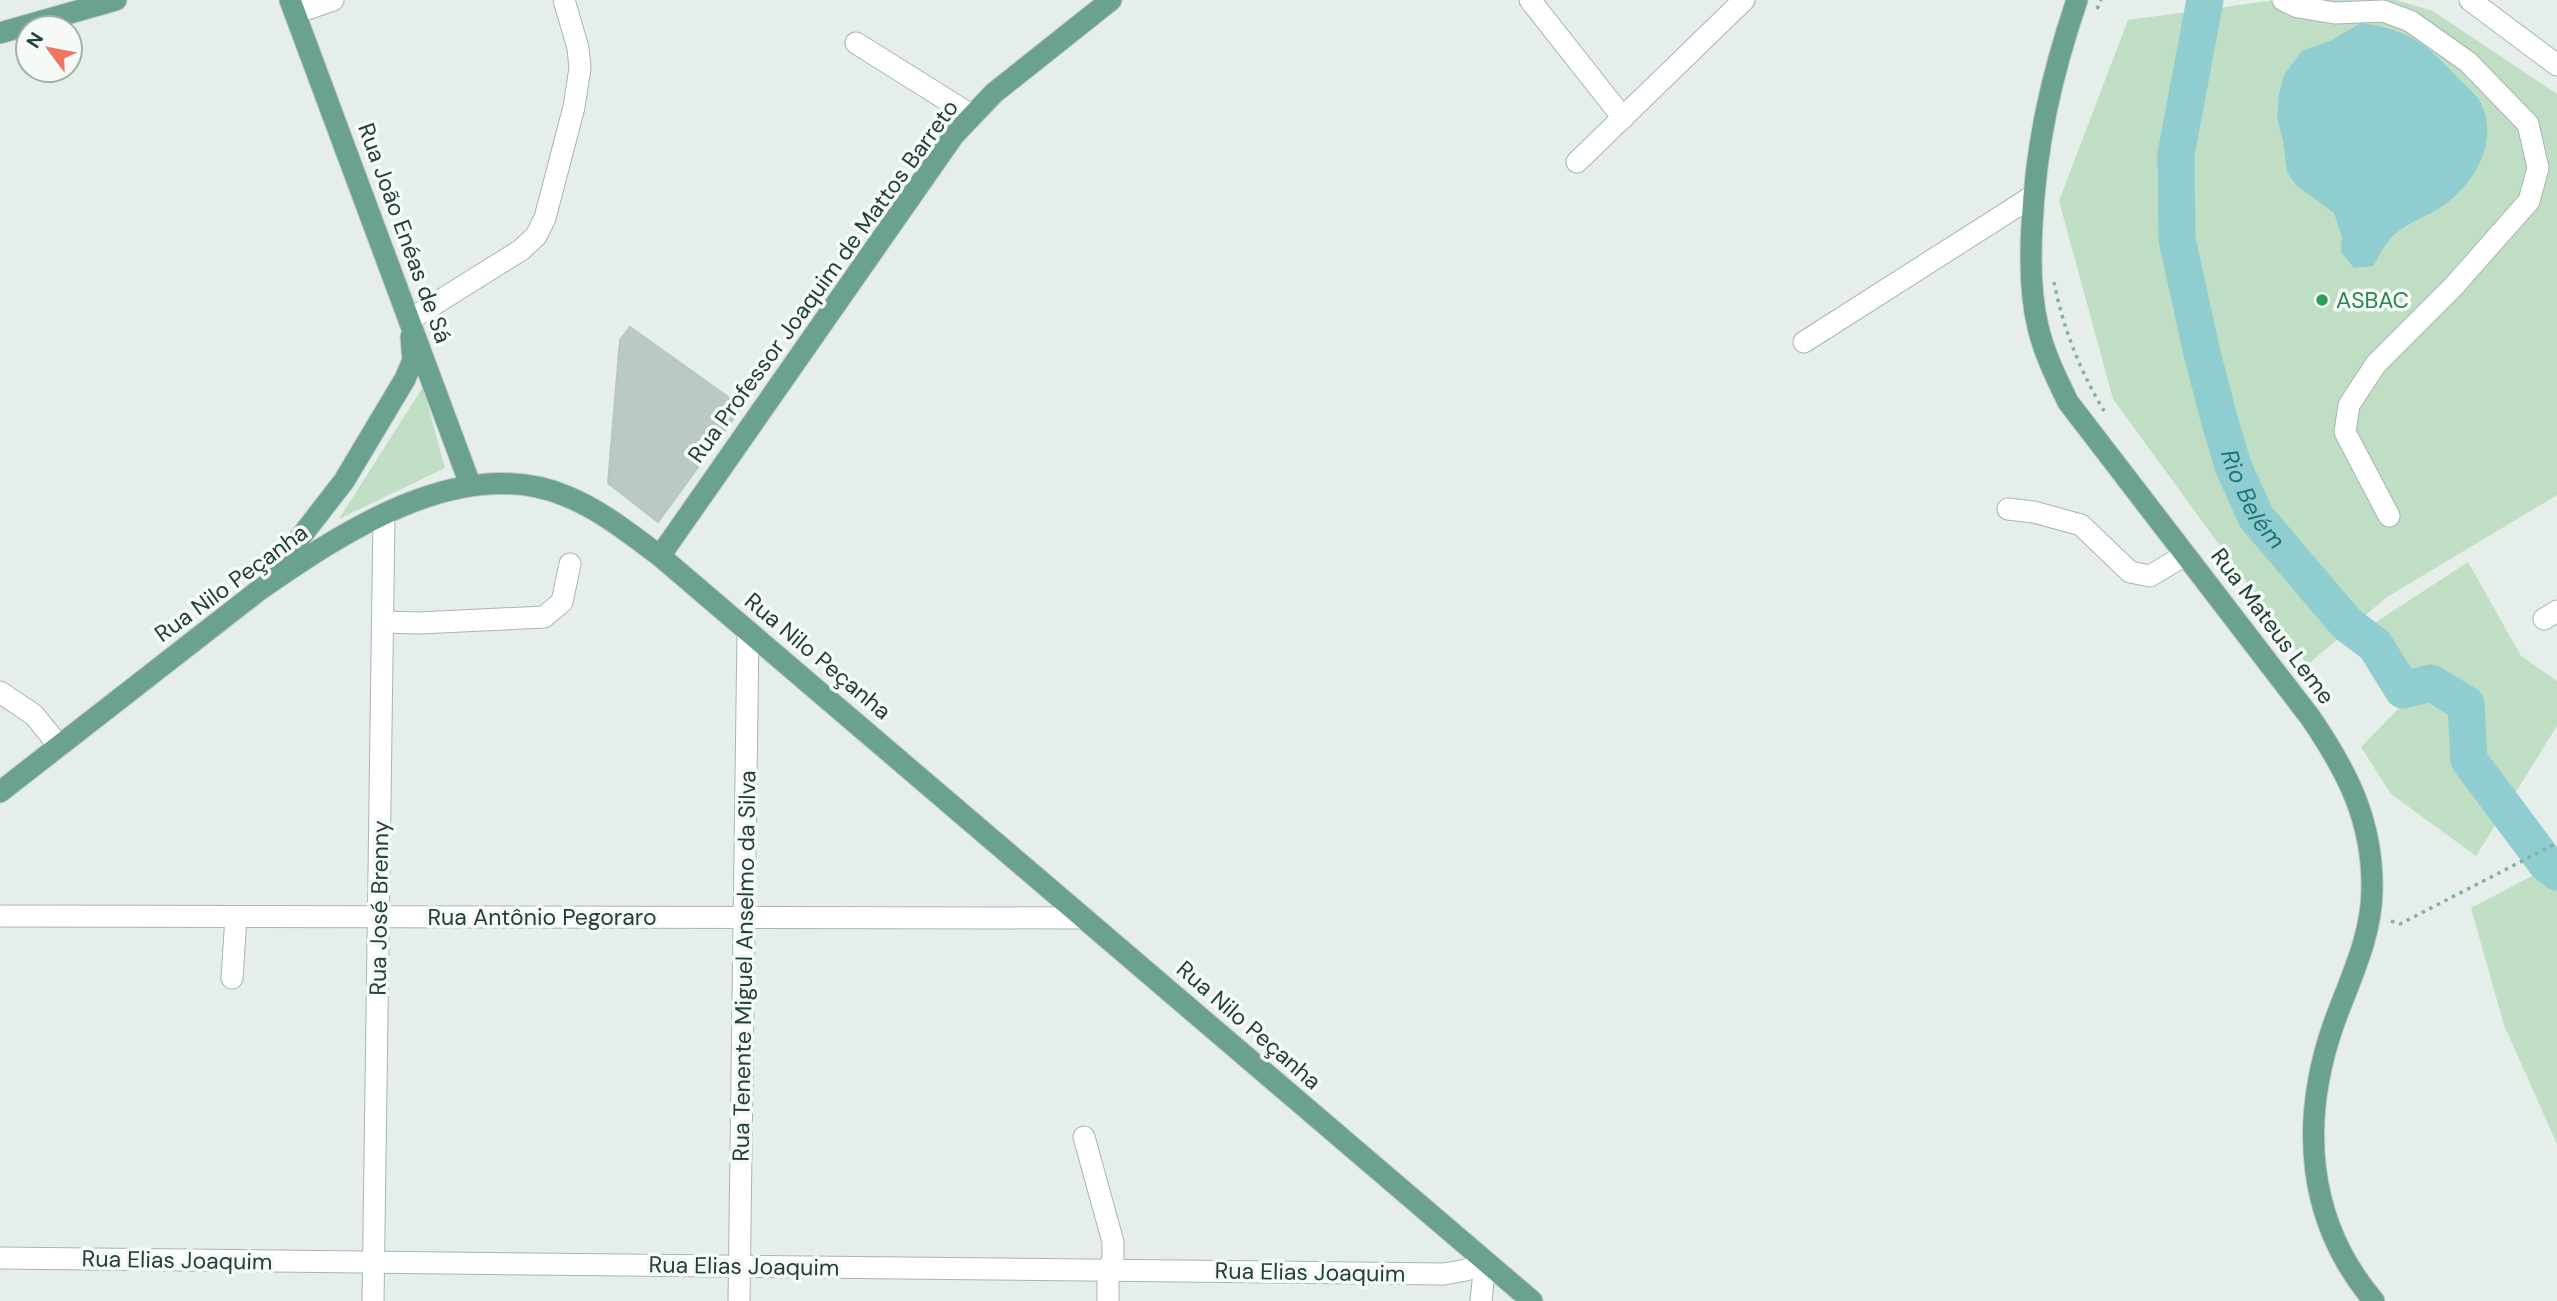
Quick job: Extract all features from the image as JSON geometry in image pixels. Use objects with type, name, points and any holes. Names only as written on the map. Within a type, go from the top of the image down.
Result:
[{"type":"main road","points":[[0,33],[116,0]]},
{"type":"main road","name":"Rua Professor Joaquim de Mattos Barreto","points":[[660,556],[934,163],[971,116],[994,93],[1111,0]]},
{"type":"main road","name":"Rua Mateus Leme","points":[[2077,0],[2048,94],[2038,145],[2033,196],[2031,280],[2038,326],[2050,366],[2068,401],[2331,748],[2364,817],[2371,867],[2369,920],[2322,1060],[2313,1145],[2316,1182],[2326,1218],[2342,1254],[2361,1286],[2374,1301]]},
{"type":"main road","name":"Rua João Enéas de Sá","points":[[293,6],[470,484]]},
{"type":"main road","points":[[258,591],[338,489],[405,379],[413,360],[410,320]]},
{"type":"main road","name":"Rua Nilo Peçanha","points":[[0,792],[258,591],[331,543],[384,515],[424,497],[470,484],[533,485],[564,495],[595,509],[660,556],[1532,1301]]},
{"type":"street","points":[[293,6],[333,0]]},
{"type":"street","points":[[410,320],[521,250],[536,236],[545,218],[574,107],[580,68],[574,27],[564,0]]},
{"type":"street","points":[[1530,0],[1623,118]]},
{"type":"street","points":[[1577,162],[1744,0]]},
{"type":"street","points":[[2283,0],[2298,7],[2335,13],[2383,11],[2410,21],[2468,62],[2528,124],[2538,168],[2529,201],[2453,287],[2376,364],[2349,405],[2345,432],[2389,516]]},
{"type":"street","points":[[2470,0],[2557,65]]},
{"type":"street","points":[[856,43],[971,116]]},
{"type":"street","points":[[1804,342],[2033,196]]},
{"type":"street","points":[[2008,509],[2034,512],[2081,525],[2130,572],[2150,576],[2185,555]]},
{"type":"street","name":"Rua José Brenny","points":[[373,1301],[384,515]]},
{"type":"street","points":[[383,622],[419,623],[544,617],[562,602],[570,564]]},
{"type":"street","name":"Rua Tenente Miguel Anselmo da Silva","points":[[739,1301],[748,631]]},
{"type":"street","points":[[0,692],[34,715],[59,746]]},
{"type":"street","name":"Rua Antônio Pegoraro","points":[[0,916],[1084,918]]},
{"type":"street","points":[[232,978],[236,917]]},
{"type":"street","points":[[1084,1137],[1113,1242],[1113,1259],[1108,1270],[1108,1301]]},
{"type":"street","name":"Rua Elias Joaquim","points":[[0,1258],[1444,1274],[1466,1270],[1485,1262]]},
{"type":"street","points":[[1481,1301],[1485,1262]]},
{"type":"path","points":[[2096,12],[2102,0]]},
{"type":"path","points":[[2053,279],[2061,317],[2081,368],[2106,415]]},
{"type":"path","points":[[2388,916],[2392,923],[2400,924],[2557,844]]},
{"type":"green space","name":"ASBAC","points":[[2276,0],[2396,0],[2433,11],[2557,94],[2557,495],[2387,597],[2307,665],[2113,399],[2059,201],[2128,20]]},
{"type":"green space","points":[[423,387],[445,468],[339,519]]},
{"type":"green space","points":[[2468,562],[2521,656],[2557,681],[2557,726],[2476,856],[2391,794],[2361,747],[2401,706],[2353,637]]},
{"type":"green space","points":[[2557,863],[2557,1144],[2504,1025],[2471,908]]},
{"type":"water","points":[[2361,23],[2393,30],[2427,48],[2479,100],[2486,117],[2487,131],[2486,146],[2475,173],[2456,196],[2396,233],[2385,245],[2373,266],[2354,268],[2341,252],[2342,237],[2334,213],[2296,185],[2287,172],[2277,118],[2284,75],[2302,51],[2330,41]]},
{"type":"building","points":[[630,327],[742,407],[658,522],[608,483],[620,340]]},
{"type":"waterway","name":"Rio Belém","points":[[2205,0],[2176,154],[2177,239],[2201,349],[2233,466],[2256,517],[2347,624],[2375,645],[2403,690],[2431,683],[2466,704],[2469,760],[2545,862],[2557,872]]},
{"type":"place","name":"ASBAC","points":[[2322,300]]}]
